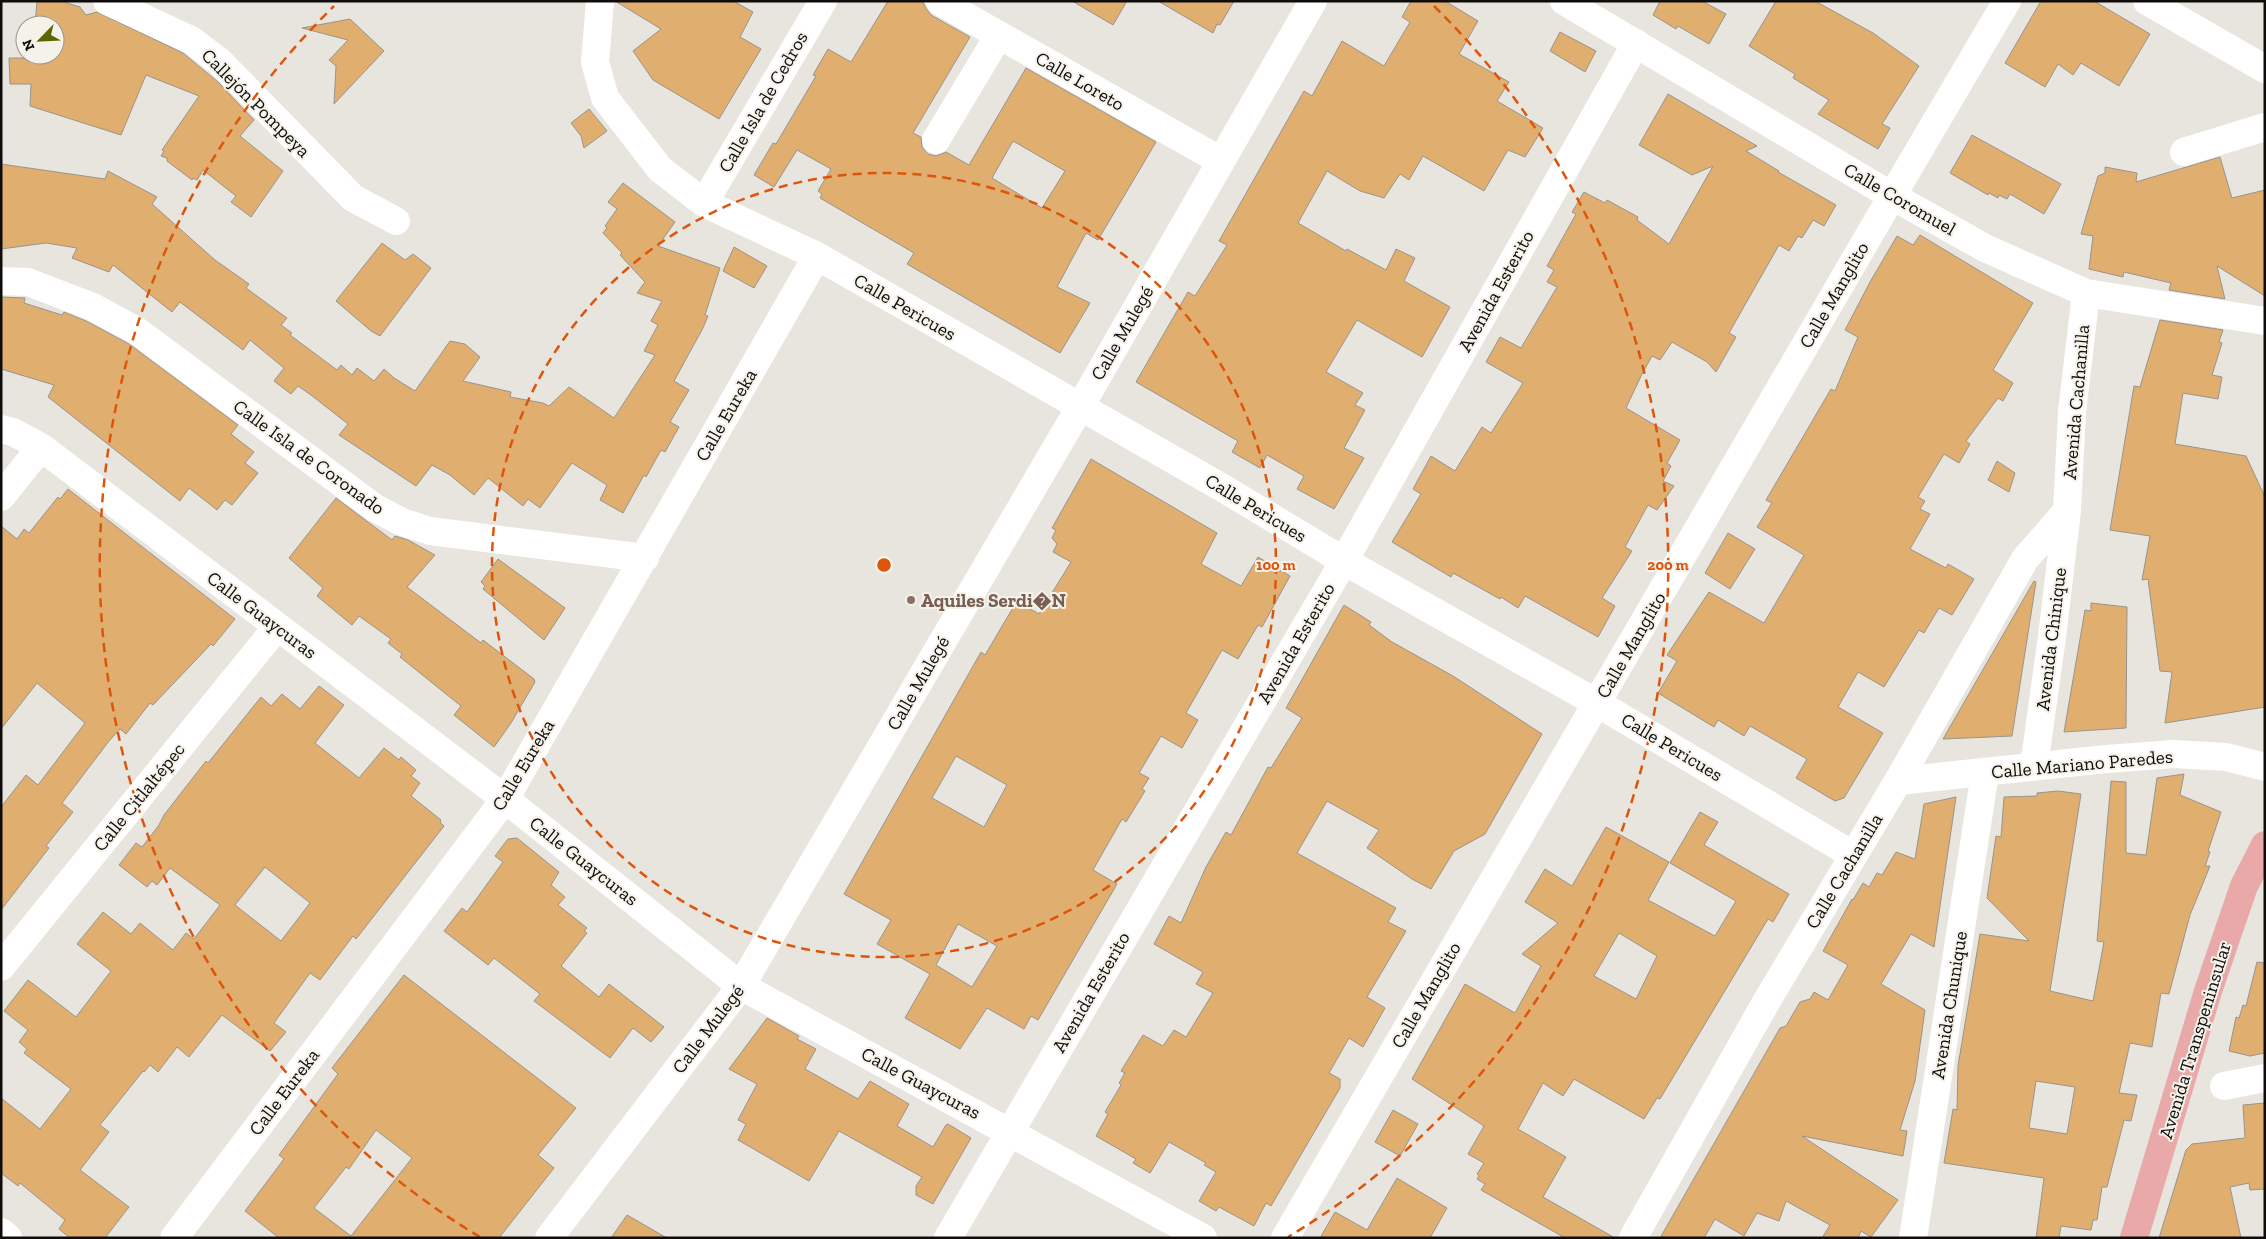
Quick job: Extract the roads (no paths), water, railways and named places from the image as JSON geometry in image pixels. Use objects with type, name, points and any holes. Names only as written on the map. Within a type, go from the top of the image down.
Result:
[{"type":"main road","name":"Avenida Transpeninsular","points":[[2134,1238],[2208,992],[2254,884],[2265,845]]},
{"type":"street","name":"Callejón Pompeya","points":[[107,1],[198,45],[220,62],[353,198],[396,221]]},
{"type":"street","name":"Calle Pericues","points":[[600,1],[595,62],[605,98],[660,169],[704,203],[817,256],[1221,487],[1344,561],[1597,703],[1853,855]]},
{"type":"street","name":"Calle Isla de Cedros","points":[[704,203],[822,1]]},
{"type":"street","name":"Calle Loreto","points":[[939,1],[1221,161]]},
{"type":"street","name":"Calle Mulegé","points":[[549,1238],[741,986],[1080,407],[1313,1]]},
{"type":"street","name":"Calle Coromuel","points":[[1564,1],[1892,196],[1984,248],[2086,293],[2265,321]]},
{"type":"street","name":"Calle Manglito","points":[[1285,1238],[2007,1]]},
{"type":"street","points":[[2147,1],[2265,69]]},
{"type":"street","points":[[936,140],[999,35]]},
{"type":"street","name":"Avenida Esterito","points":[[948,1238],[1344,561],[1636,43]]},
{"type":"street","points":[[2184,152],[2265,127]]},
{"type":"street","name":"Calle Eureka","points":[[174,1238],[504,799],[645,558],[817,256]]},
{"type":"street","name":"Calle Isla de Coronado","points":[[1,281],[28,282],[93,307],[137,331],[375,508],[402,522],[430,531],[645,558]]},
{"type":"street","name":"Avenida Cachanilla","points":[[2067,511],[2072,412],[2086,293]]},
{"type":"street","name":"Calle Guaycuras","points":[[1,429],[14,432],[41,448],[504,799],[741,986],[1203,1238]]},
{"type":"street","points":[[1,497],[41,448]]},
{"type":"street","name":"Avenida Chinique","points":[[2034,766],[2067,511]]},
{"type":"street","name":"Calle Cachanilla","points":[[1634,1238],[1765,1004],[1898,781],[2025,560],[2067,511]]},
{"type":"street","name":"Calle Citlaltépec","points":[[1,967],[277,627]]},
{"type":"street","name":"Calle Mariano Paredes","points":[[1898,781],[1985,773],[2034,766],[2174,754],[2226,757],[2265,767]]},
{"type":"street","name":"Avenida Chunique","points":[[1913,1238],[1985,773]]},
{"type":"street","points":[[2224,1086],[2265,1078]]},
{"type":"street","points":[[1,1232],[8,1238]]},
{"type":"place","name":"Aquiles Serdi�N","points":[[911,600]]}]
